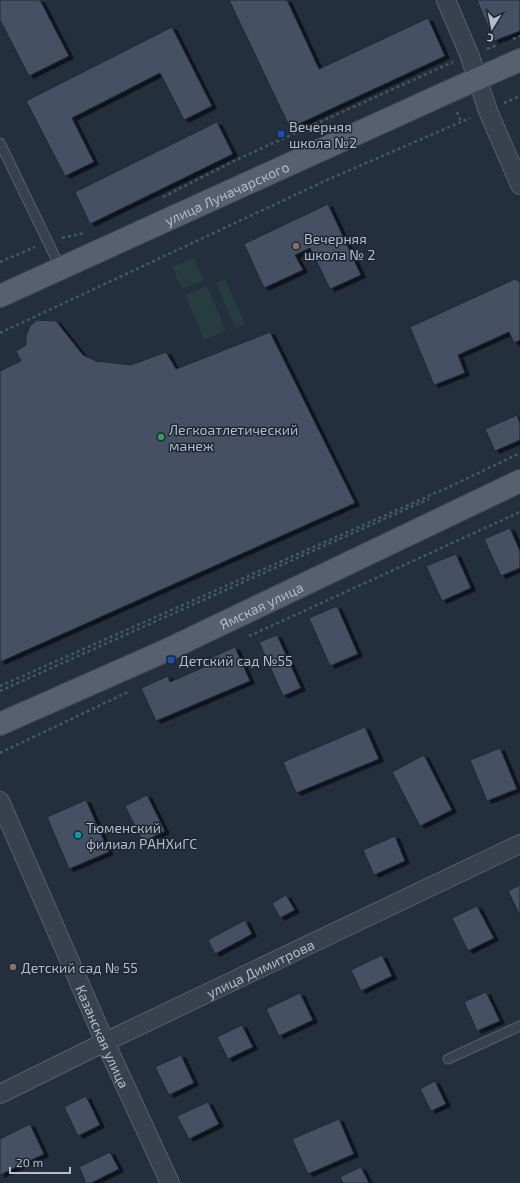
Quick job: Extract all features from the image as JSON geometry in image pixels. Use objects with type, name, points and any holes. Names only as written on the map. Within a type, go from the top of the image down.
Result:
[{"type":"main road","name":"улица Луначарского","points":[[0,296],[520,60]]},
{"type":"main road","name":"Ямская улица","points":[[0,724],[167,650],[520,481]]},
{"type":"street","points":[[446,0],[469,54],[488,111],[520,186]]},
{"type":"street","name":"Казанская улица","points":[[0,801],[105,1042],[170,1183]]},
{"type":"street","name":"улица Димитрова","points":[[0,1094],[105,1042],[520,844]]},
{"type":"lane","points":[[0,143],[61,269]]},
{"type":"lane","points":[[448,1060],[520,1026]]},
{"type":"path","points":[[513,39],[520,36]]},
{"type":"path","points":[[160,198],[238,159],[469,54],[498,45]]},
{"type":"path","points":[[506,102],[520,96]]},
{"type":"path","points":[[0,334],[320,184],[461,122]]},
{"type":"path","points":[[0,262],[47,242],[89,232]]},
{"type":"path","points":[[0,686],[449,487],[520,454]]},
{"type":"path","points":[[0,691],[443,493],[520,457]]},
{"type":"path","points":[[248,636],[520,512]]},
{"type":"path","points":[[0,753],[134,689]]},
{"type":"green space","points":[[194,258],[204,280],[182,289],[172,267]]},
{"type":"green space","points":[[225,279],[245,324],[235,328],[216,283]]},
{"type":"green space","points":[[207,286],[226,331],[204,340],[185,295]]},
{"type":"building","points":[[0,0],[40,0],[69,56],[29,76],[0,20]]},
{"type":"building","points":[[229,0],[287,0],[319,69],[428,18],[445,56],[290,128]]},
{"type":"building","points":[[477,0],[520,0],[520,31],[494,41]]},
{"type":"building","points":[[172,27],[212,106],[184,120],[160,73],[72,118],[94,162],[65,176],[26,101]]},
{"type":"building","points":[[217,122],[233,154],[90,224],[75,192]]},
{"type":"building","name":"Вечерняя школа № 2","points":[[328,204],[361,275],[330,289],[310,248],[295,255],[303,270],[264,288],[244,244]]},
{"type":"building","points":[[515,279],[520,282],[520,340],[514,343],[509,332],[458,355],[465,373],[434,385],[410,327]]},
{"type":"building","name":"Легкоатлетический манеж","points":[[37,320],[56,321],[83,355],[96,361],[131,365],[166,352],[176,369],[270,332],[355,503],[0,662],[0,371],[21,361],[16,351],[26,345],[26,336],[30,326]]},
{"type":"building","points":[[517,415],[520,423],[520,440],[495,451],[485,429]]},
{"type":"building","points":[[510,528],[520,551],[520,568],[501,576],[484,539]]},
{"type":"building","points":[[456,554],[471,588],[442,601],[426,566]]},
{"type":"building","points":[[337,606],[358,654],[330,666],[309,618]]},
{"type":"building","points":[[277,635],[301,688],[283,696],[259,642]]},
{"type":"building","points":[[235,647],[250,681],[156,721],[141,688],[168,676],[170,682],[211,664],[208,659]]},
{"type":"building","points":[[365,727],[379,759],[296,793],[283,762]]},
{"type":"building","points":[[500,748],[517,789],[487,801],[470,760]]},
{"type":"building","points":[[424,755],[452,810],[420,826],[392,772]]},
{"type":"building","points":[[147,795],[165,831],[143,842],[125,806]]},
{"type":"building","name":"Тюменский филиал РАНХиГС","points":[[86,800],[109,852],[69,869],[47,817]]},
{"type":"building","points":[[395,836],[405,861],[374,875],[363,850]]},
{"type":"building","points":[[520,885],[520,916],[508,891]]},
{"type":"building","points":[[286,895],[295,910],[280,918],[272,903]]},
{"type":"building","points":[[477,906],[494,938],[468,951],[452,918]]},
{"type":"building","points":[[245,920],[252,934],[215,954],[208,940]]},
{"type":"building","points":[[382,955],[392,976],[361,991],[351,970]]},
{"type":"building","points":[[486,992],[500,1021],[477,1031],[464,1002]]},
{"type":"building","points":[[300,993],[313,1020],[279,1036],[266,1009]]},
{"type":"building","points":[[242,1025],[253,1047],[228,1059],[217,1037]]},
{"type":"building","points":[[181,1055],[194,1083],[169,1095],[155,1067]]},
{"type":"building","points":[[435,1081],[446,1104],[431,1111],[420,1089]]},
{"type":"building","points":[[86,1096],[100,1125],[78,1136],[64,1107]]},
{"type":"building","points":[[208,1102],[219,1124],[189,1139],[177,1116]]},
{"type":"building","points":[[339,1119],[354,1154],[308,1174],[292,1139]]},
{"type":"building","points":[[30,1124],[44,1154],[0,1175],[0,1139]]},
{"type":"building","points":[[110,1152],[119,1169],[91,1183],[86,1183],[79,1167]]},
{"type":"building","points":[[361,1167],[369,1183],[343,1183],[340,1177]]},
{"type":"place","name":"Вечерняя школа №2","points":[[281,134]]},
{"type":"place","name":"Вечерняя школа № 2","points":[[296,246]]},
{"type":"place","name":"Легкоатлетический манеж","points":[[161,437]]},
{"type":"place","name":"Детский сад №55","points":[[171,660]]},
{"type":"place","name":"Тюменский филиал РАНХиГС","points":[[78,835]]},
{"type":"place","name":"Детский сад № 55","points":[[13,967]]}]
